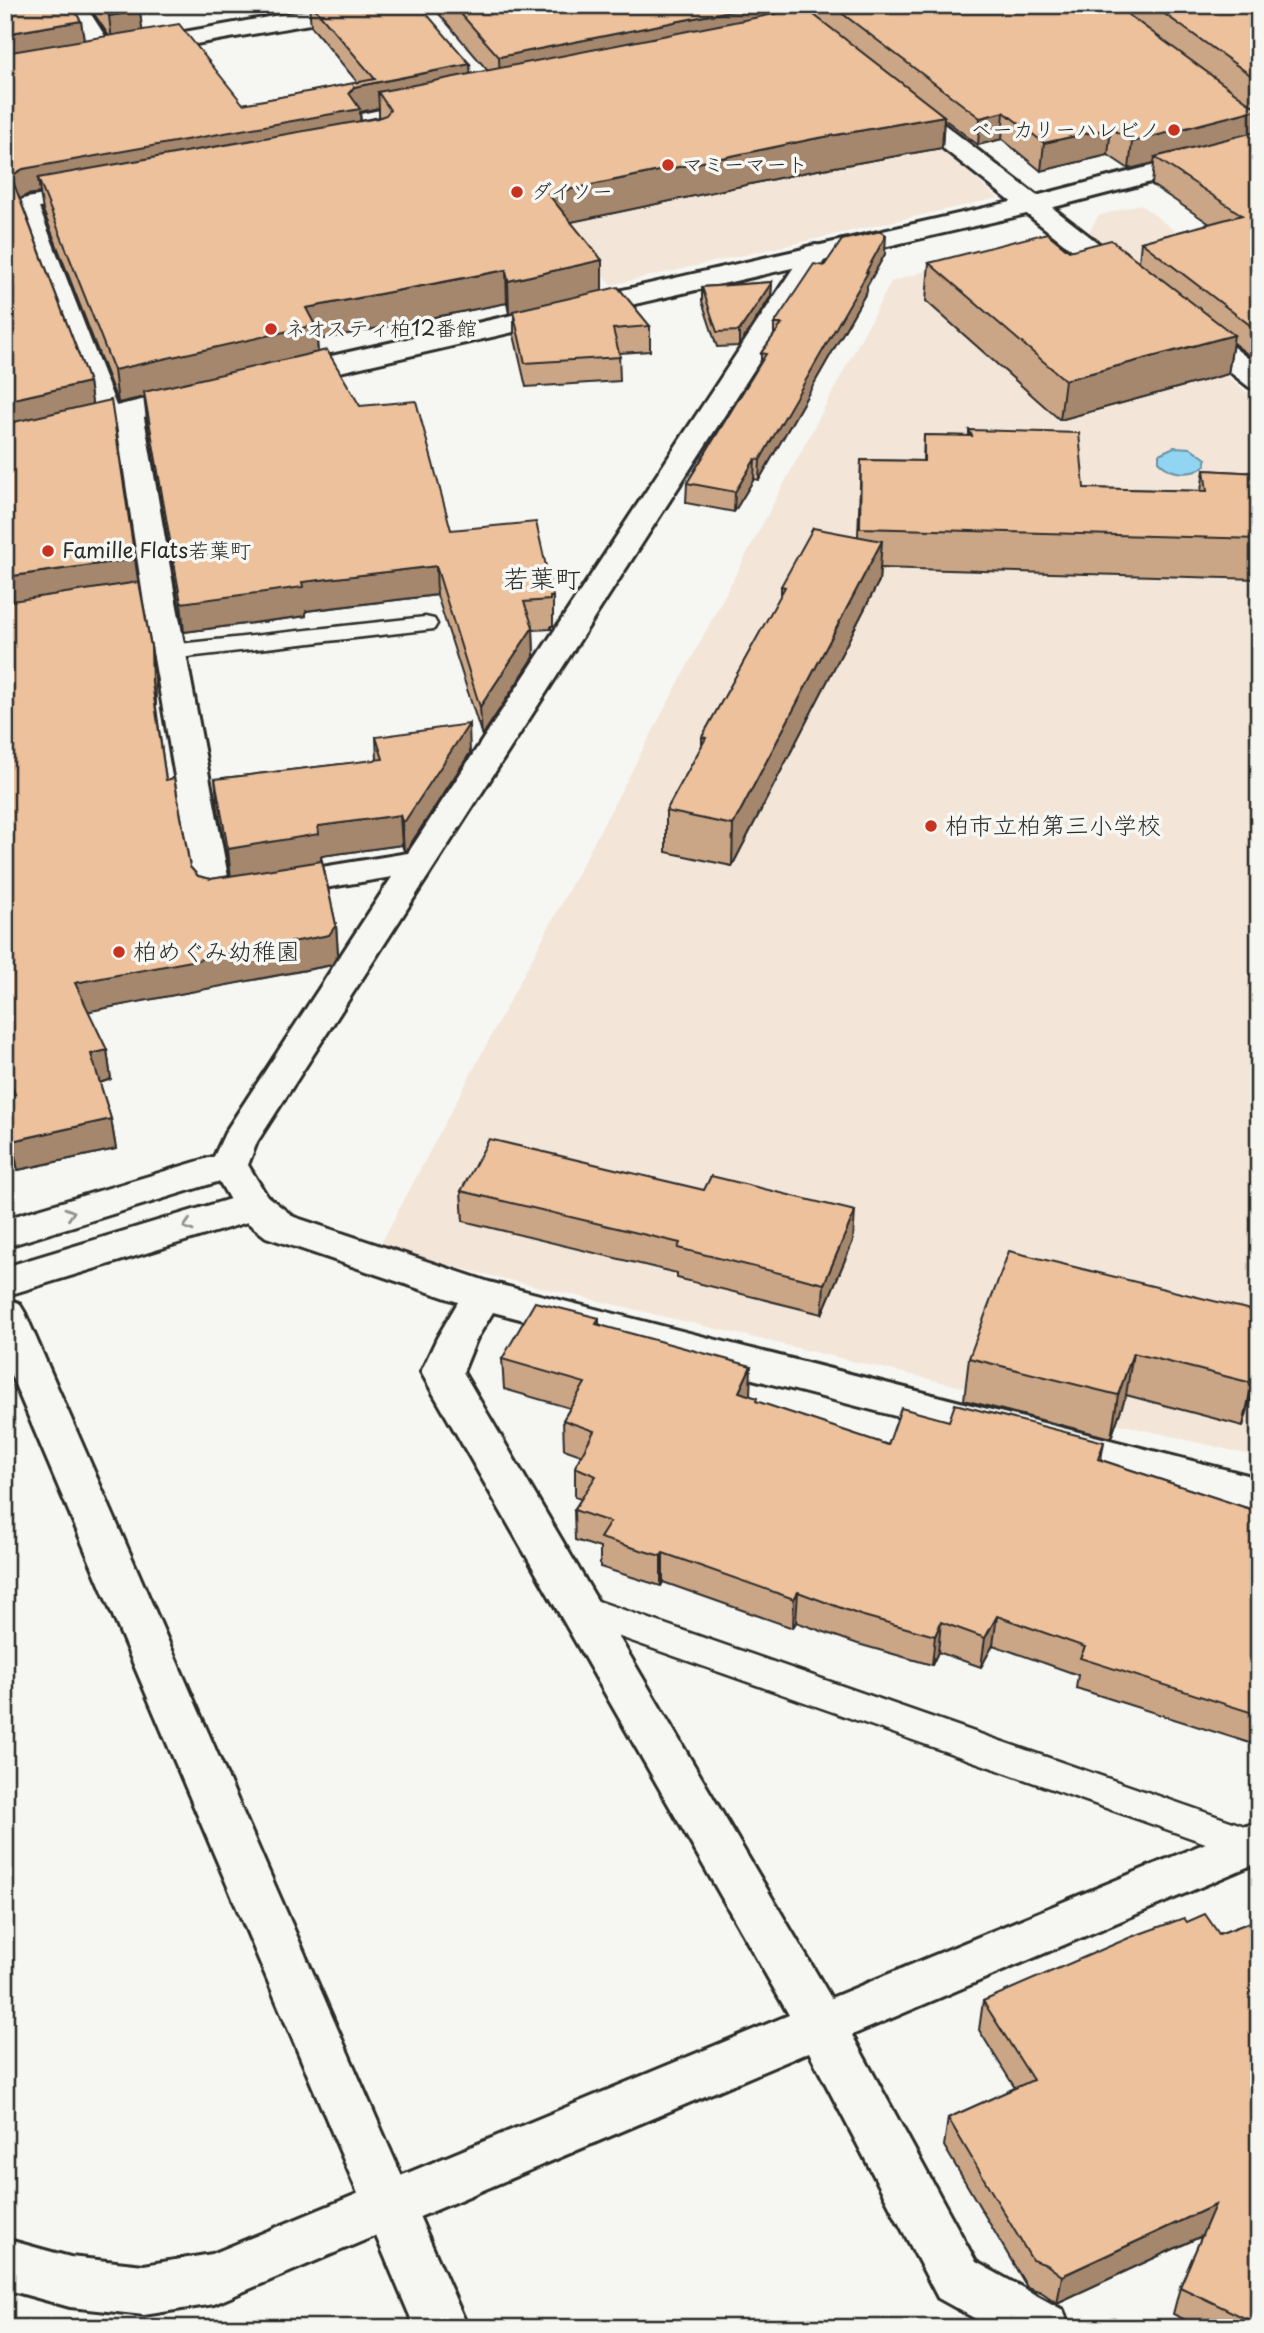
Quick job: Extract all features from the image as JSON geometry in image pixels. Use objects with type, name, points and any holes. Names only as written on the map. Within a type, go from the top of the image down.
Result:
[{"type":"street","points":[[73,5],[104,53]]},
{"type":"street","points":[[79,57],[274,14],[378,5]]},
{"type":"street","points":[[883,88],[1160,304],[1247,359],[1259,381]]},
{"type":"street","points":[[264,380],[1031,205],[1259,146]]},
{"type":"street","points":[[229,1165],[239,1140],[816,253]]},
{"type":"street","points":[[5,441],[223,390]]},
{"type":"street","points":[[119,414],[146,598],[170,652],[214,895],[421,862]]},
{"type":"street","points":[[229,1165],[253,1206],[280,1227],[483,1295],[1259,1494]]},
{"type":"street","points":[[5,1233],[229,1165]]},
{"type":"street","points":[[5,1282],[253,1206]]},
{"type":"street","points":[[483,1295],[457,1338],[442,1372],[820,2024],[957,2280],[1044,2328]]},
{"type":"street","points":[[5,1313],[442,2328]]},
{"type":"street","points":[[5,2264],[70,2282],[144,2290],[214,2279],[1255,1842]]},
{"type":"lane","points":[[351,145],[379,141],[363,119],[440,104]]},
{"type":"lane","points":[[108,190],[27,204],[119,414]]},
{"type":"lane","points":[[170,652],[425,624]]},
{"type":"lane","points":[[578,1608],[1255,1842]]},
{"type":"shaded area","points":[[808,34],[998,198],[611,285],[560,227]]},
{"type":"shaded area","points":[[1140,204],[1252,290],[1187,309],[1088,234],[1098,216]]},
{"type":"shaded area","name":"柏市立柏第三小学校","points":[[1002,246],[1074,253],[1259,402],[1259,1457],[378,1249],[891,282]]},
{"type":"water","points":[[1174,447],[1191,448],[1206,459],[1206,464],[1189,473],[1170,470],[1159,462],[1159,454]]},
{"type":"building","points":[[5,5],[71,5],[81,21],[5,34]]},
{"type":"building","points":[[102,5],[139,5],[140,11],[109,16]]},
{"type":"building","points":[[312,5],[419,5],[470,64],[354,87],[349,93],[360,109],[23,169],[11,176],[89,382],[5,401],[5,53],[179,24],[243,104],[375,79]]},
{"type":"building","points":[[453,5],[760,5],[499,57]]},
{"type":"building","points":[[831,5],[1115,5],[1259,109],[1132,142],[1111,128],[1044,143],[1004,112],[980,118]]},
{"type":"building","points":[[1152,5],[1259,5],[1259,81]]},
{"type":"building","points":[[805,8],[944,116],[813,139],[548,194],[602,260],[508,281],[506,270],[306,308],[315,325],[114,370],[38,178],[378,118],[390,110],[378,92]]},
{"type":"building","points":[[1259,131],[1259,332],[1141,242],[1242,215],[1155,157]]},
{"type":"building","points":[[881,231],[886,235],[868,272],[760,460],[755,459],[735,492],[687,483],[766,354],[761,353],[782,324],[774,324],[814,264],[824,266],[842,240]]},
{"type":"building","points":[[1047,233],[1069,251],[1111,240],[1234,335],[1065,380],[929,263]]},
{"type":"building","points":[[772,282],[739,331],[717,332],[702,287]]},
{"type":"building","points":[[618,287],[650,326],[613,329],[620,357],[525,363],[513,311]]},
{"type":"building","points":[[327,350],[360,406],[416,401],[451,530],[536,522],[553,597],[550,597],[550,600],[524,602],[533,627],[480,707],[436,566],[302,582],[303,587],[181,603],[144,392]]},
{"type":"building","points":[[111,400],[135,559],[5,577],[5,424]]},
{"type":"building","points":[[969,430],[1079,433],[1084,488],[1207,491],[1204,470],[1259,473],[1259,539],[860,528],[861,460],[924,461],[924,435],[972,436]]},
{"type":"building","points":[[813,528],[882,541],[733,825],[666,811],[706,738],[702,737],[785,587],[781,586]]},
{"type":"building","points":[[139,582],[151,647],[152,683],[166,780],[174,778],[190,867],[198,876],[211,879],[322,861],[336,925],[329,935],[75,983],[107,1050],[91,1054],[111,1119],[12,1141],[5,1117],[5,1097],[15,1094],[5,1071],[5,602]]},
{"type":"building","points":[[469,724],[405,821],[402,821],[400,815],[318,826],[319,834],[228,849],[215,779],[383,759],[376,737]]},
{"type":"building","points":[[489,1139],[704,1190],[711,1176],[855,1211],[824,1284],[678,1248],[680,1243],[461,1191]]},
{"type":"building","points":[[1009,1251],[1259,1312],[1259,1360],[1252,1383],[1133,1353],[1118,1395],[969,1358]]},
{"type":"building","points":[[535,1302],[599,1318],[596,1324],[751,1366],[739,1392],[757,1398],[756,1401],[888,1445],[901,1408],[949,1421],[955,1404],[1104,1442],[1098,1459],[1259,1512],[1259,1715],[1080,1658],[1085,1647],[997,1616],[985,1638],[941,1622],[935,1636],[860,1615],[798,1592],[794,1599],[663,1553],[661,1556],[600,1538],[610,1522],[574,1510],[596,1476],[575,1467],[594,1431],[563,1420],[585,1383],[502,1359]]},
{"type":"building","points":[[1205,1914],[1219,1934],[1259,1919],[1259,2325],[1180,2287],[1215,2205],[1062,2276],[1047,2265],[1032,2260],[948,2118],[1033,2080],[983,2001],[1131,1937],[1184,1918],[1187,1922]]},
{"type":"place","name":"ベーカリーハレビノ","points":[[1174,130]]},
{"type":"place","name":"マミーマート","points":[[668,165]]},
{"type":"place","name":"ダイソー","points":[[517,192]]},
{"type":"place","name":"ネオスティ柏12番館","points":[[271,329]]},
{"type":"place","name":"Famille Flats若葉町","points":[[48,551]]},
{"type":"place","name":"柏市立柏第三小学校","points":[[931,826]]},
{"type":"place","name":"柏めぐみ幼稚園","points":[[119,952]]},
{"type":"district","name":"若葉町","points":[[542,579]]}]
